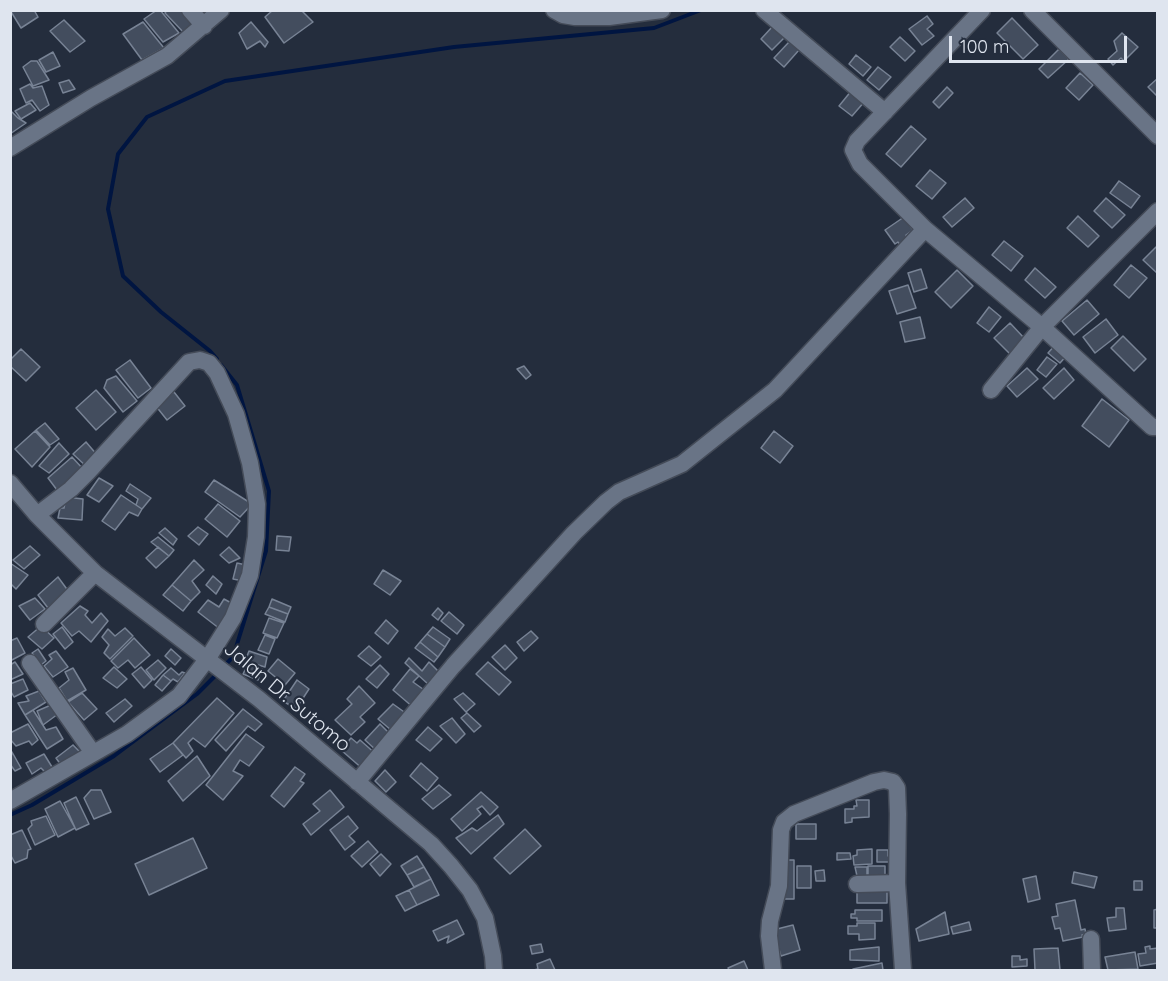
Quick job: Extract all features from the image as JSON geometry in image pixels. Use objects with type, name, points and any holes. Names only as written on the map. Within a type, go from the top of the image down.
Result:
[{"type":"street","points":[[190,10],[204,26]]},
{"type":"street","points":[[10,148],[91,98],[167,56],[221,10]]},
{"type":"street","points":[[554,10],[563,15],[575,17],[609,17],[662,10]]},
{"type":"street","points":[[764,10],[885,112]]},
{"type":"street","points":[[982,10],[857,141],[853,150],[854,156],[925,229],[1042,327],[1152,428],[1158,427]]},
{"type":"street","points":[[1032,10],[1158,136]]},
{"type":"street","points":[[991,390],[1042,327],[1158,211]]},
{"type":"street","points":[[357,782],[453,666],[574,533],[618,492],[682,464],[775,390],[925,229]]},
{"type":"street","points":[[10,801],[127,734],[178,696],[209,658],[233,618],[249,574],[256,537],[257,504],[250,463],[236,414],[217,373],[209,363],[200,360],[189,362],[80,481],[37,514]]},
{"type":"street","name":"Jalan Dr. Sutomo","points":[[11,485],[95,573],[209,658],[431,844],[470,890],[485,918],[494,970]]},
{"type":"street","points":[[44,624],[95,573]]},
{"type":"street","points":[[30,663],[93,753]]},
{"type":"street","points":[[774,970],[769,936],[770,921],[779,886],[781,830],[784,822],[794,814],[874,782],[893,782],[897,788],[897,883],[903,970]]},
{"type":"street","points":[[857,884],[897,883]]},
{"type":"street","points":[[1091,939],[1092,970]]},
{"type":"building","points":[[10,10],[34,10],[38,17],[21,28]]},
{"type":"building","points":[[160,10],[179,33],[163,42],[144,19]]},
{"type":"building","points":[[167,10],[183,10],[197,26],[186,35],[165,13]]},
{"type":"building","points":[[273,10],[301,10],[313,22],[284,43],[265,17]]},
{"type":"building","points":[[927,16],[933,24],[927,29],[934,36],[922,45],[909,29]]},
{"type":"building","points":[[1012,18],[1038,45],[1023,59],[997,33]]},
{"type":"building","points":[[64,20],[85,41],[70,52],[50,31]]},
{"type":"building","points":[[143,22],[164,48],[142,60],[123,34]]},
{"type":"building","points":[[251,22],[268,42],[265,47],[260,41],[247,49],[239,33]]},
{"type":"building","points":[[773,26],[785,37],[772,50],[761,39]]},
{"type":"building","points":[[1122,33],[1138,47],[1124,61],[1121,58],[1113,65],[1108,59],[1117,51],[1114,41]]},
{"type":"building","points":[[900,37],[915,51],[905,61],[890,47]]},
{"type":"building","points":[[789,42],[799,50],[784,67],[774,58]]},
{"type":"building","points":[[1059,49],[1069,59],[1048,78],[1039,69]]},
{"type":"building","points":[[53,52],[60,66],[46,72],[39,60]]},
{"type":"building","points":[[856,55],[871,67],[863,76],[849,64]]},
{"type":"building","points":[[31,61],[37,61],[49,80],[33,86],[23,67]]},
{"type":"building","points":[[878,67],[891,77],[879,90],[867,80]]},
{"type":"building","points":[[1080,73],[1093,85],[1079,100],[1066,88]]},
{"type":"building","points":[[1158,78],[1158,97],[1148,87]]},
{"type":"building","points":[[69,80],[75,89],[63,93],[59,83]]},
{"type":"building","points":[[30,84],[33,88],[42,86],[49,105],[40,111],[32,100],[26,103],[20,89]]},
{"type":"building","points":[[947,87],[953,93],[939,108],[933,102]]},
{"type":"building","points":[[852,90],[865,101],[852,116],[839,106]]},
{"type":"building","points":[[30,103],[36,110],[21,119],[15,111]]},
{"type":"building","points":[[12,112],[26,123],[10,134],[10,113]]},
{"type":"building","points":[[911,126],[926,139],[901,167],[886,154]]},
{"type":"building","points":[[930,170],[946,183],[932,199],[916,186]]},
{"type":"building","points":[[1119,181],[1140,196],[1131,208],[1110,193]]},
{"type":"building","points":[[965,198],[974,208],[952,227],[943,217]]},
{"type":"building","points":[[1106,198],[1125,215],[1112,228],[1094,211]]},
{"type":"building","points":[[1078,216],[1099,236],[1088,247],[1067,228]]},
{"type":"building","points":[[904,217],[913,230],[906,235],[907,239],[895,244],[885,230]]},
{"type":"building","points":[[1004,241],[1023,256],[1011,271],[992,255]]},
{"type":"building","points":[[1156,247],[1158,249],[1158,274],[1143,260]]},
{"type":"building","points":[[1131,265],[1147,278],[1129,298],[1114,285]]},
{"type":"building","points":[[1035,268],[1056,287],[1045,298],[1025,280]]},
{"type":"building","points":[[921,269],[927,288],[914,292],[908,273]]},
{"type":"building","points":[[957,270],[973,286],[951,308],[935,292]]},
{"type":"building","points":[[908,285],[916,308],[897,314],[889,291]]},
{"type":"building","points":[[1087,300],[1099,314],[1074,335],[1062,321]]},
{"type":"building","points":[[989,307],[1001,317],[989,332],[977,323]]},
{"type":"building","points":[[920,317],[925,338],[905,342],[900,322]]},
{"type":"building","points":[[1106,319],[1118,335],[1095,353],[1083,337]]},
{"type":"building","points":[[1010,323],[1025,339],[1010,354],[994,338]]},
{"type":"building","points":[[1123,336],[1146,359],[1134,371],[1111,348]]},
{"type":"building","points":[[1056,344],[1068,354],[1060,363],[1048,353]]},
{"type":"building","points":[[21,349],[40,367],[26,381],[10,366],[10,360]]},
{"type":"building","points":[[1047,357],[1057,364],[1046,377],[1037,370]]},
{"type":"building","points":[[130,360],[151,388],[138,398],[116,370]]},
{"type":"building","points":[[524,366],[531,375],[526,379],[517,369]]},
{"type":"building","points":[[1027,368],[1038,379],[1017,397],[1007,386]]},
{"type":"building","points":[[1064,368],[1074,380],[1054,399],[1043,388]]},
{"type":"building","points":[[116,376],[137,401],[123,412],[104,388],[107,380]]},
{"type":"building","points":[[96,390],[116,412],[96,430],[76,408]]},
{"type":"building","points":[[174,392],[185,406],[167,420],[155,405]]},
{"type":"building","points":[[1102,399],[1129,420],[1109,447],[1082,426]]},
{"type":"building","points":[[45,423],[59,439],[50,445],[36,430]]},
{"type":"building","points":[[35,431],[50,447],[32,467],[15,449]]},
{"type":"building","points":[[774,431],[793,446],[780,463],[761,448]]},
{"type":"building","points":[[86,442],[98,456],[88,468],[73,454]]},
{"type":"building","points":[[59,443],[69,454],[49,473],[39,466]]},
{"type":"building","points":[[72,457],[84,470],[60,494],[48,478]]},
{"type":"building","points":[[99,478],[113,486],[99,502],[87,495]]},
{"type":"building","points":[[214,480],[252,504],[240,517],[205,492]]},
{"type":"building","points":[[130,484],[151,498],[142,509],[136,505],[138,499],[126,491]]},
{"type":"building","points":[[121,495],[142,509],[138,516],[129,512],[115,530],[102,521]]},
{"type":"building","points":[[66,497],[83,499],[82,520],[58,518],[60,508],[64,508]]},
{"type":"building","points":[[218,504],[240,521],[227,537],[205,519]]},
{"type":"building","points":[[198,527],[208,534],[199,545],[188,536]]},
{"type":"building","points":[[165,528],[177,539],[173,545],[159,533]]},
{"type":"building","points":[[277,536],[291,537],[289,551],[276,550]]},
{"type":"building","points":[[158,537],[174,550],[169,556],[151,542]]},
{"type":"building","points":[[30,546],[40,555],[24,569],[13,560]]},
{"type":"building","points":[[158,547],[169,556],[156,568],[146,558]]},
{"type":"building","points":[[229,547],[240,558],[229,563],[220,555]]},
{"type":"building","points":[[194,560],[204,570],[192,581],[200,592],[191,601],[172,585]]},
{"type":"building","points":[[10,563],[28,575],[16,589],[10,583]]},
{"type":"building","points":[[237,563],[246,565],[243,581],[233,579]]},
{"type":"building","points":[[383,570],[401,581],[390,595],[374,584]]},
{"type":"building","points":[[213,576],[222,584],[216,594],[206,585]]},
{"type":"building","points":[[58,577],[69,592],[48,608],[38,595]]},
{"type":"building","points":[[172,585],[191,601],[183,611],[163,595]]},
{"type":"building","points":[[35,598],[45,609],[30,620],[19,606]]},
{"type":"building","points":[[224,599],[235,605],[220,629],[198,612],[208,600],[219,607]]},
{"type":"building","points":[[272,599],[291,607],[288,614],[269,607]]},
{"type":"building","points":[[80,606],[88,611],[85,615],[92,623],[101,613],[108,621],[91,642],[79,631],[72,636],[61,623]]},
{"type":"building","points":[[269,607],[288,614],[285,622],[265,614]]},
{"type":"building","points":[[438,608],[443,613],[438,620],[432,615]]},
{"type":"building","points":[[449,612],[464,625],[457,634],[441,621]]},
{"type":"building","points":[[269,618],[284,623],[277,638],[263,633]]},
{"type":"building","points":[[386,620],[398,631],[388,644],[375,633]]},
{"type":"building","points":[[41,626],[54,638],[42,649],[28,637]]},
{"type":"building","points":[[62,627],[73,642],[65,649],[53,634]]},
{"type":"building","points":[[433,627],[450,639],[445,647],[427,634]]},
{"type":"building","points":[[125,628],[133,636],[110,659],[104,653],[109,645],[102,637],[108,629],[115,636]]},
{"type":"building","points":[[531,631],[538,638],[524,651],[517,642]]},
{"type":"building","points":[[427,634],[445,647],[438,657],[420,642]]},
{"type":"building","points":[[265,635],[275,639],[269,654],[258,650]]},
{"type":"building","points":[[17,638],[25,653],[10,661],[10,641]]},
{"type":"building","points":[[134,638],[150,655],[135,668],[128,660],[118,668],[111,661]]},
{"type":"building","points":[[420,642],[438,657],[434,662],[415,648]]},
{"type":"building","points":[[505,645],[517,658],[505,670],[492,657]]},
{"type":"building","points":[[369,646],[381,657],[371,666],[358,656]]},
{"type":"building","points":[[38,649],[46,661],[41,665],[32,653]]},
{"type":"building","points":[[171,649],[181,658],[175,665],[165,656]]},
{"type":"building","points":[[56,651],[68,667],[53,677],[44,666],[52,659],[49,655]]},
{"type":"building","points":[[249,651],[267,657],[265,667],[245,661]]},
{"type":"building","points":[[409,658],[422,671],[429,662],[439,672],[429,685],[405,663]]},
{"type":"building","points":[[278,659],[295,673],[285,685],[268,671]]},
{"type":"building","points":[[158,660],[166,668],[154,680],[146,670]]},
{"type":"building","points":[[15,662],[23,674],[10,680],[10,665]]},
{"type":"building","points":[[488,662],[511,682],[499,695],[476,674]]},
{"type":"building","points":[[248,664],[262,669],[258,680],[243,674]]},
{"type":"building","points":[[380,665],[389,674],[377,688],[366,679]]},
{"type":"building","points":[[114,667],[127,679],[117,688],[103,678]]},
{"type":"building","points":[[141,667],[152,680],[144,688],[132,674]]},
{"type":"building","points":[[73,668],[86,690],[67,701],[59,688],[69,680],[65,672]]},
{"type":"building","points":[[171,668],[179,675],[182,672],[185,673],[178,682],[173,679],[171,681],[163,675]]},
{"type":"building","points":[[410,669],[419,676],[413,682],[427,692],[414,708],[393,690]]},
{"type":"building","points":[[163,675],[171,681],[162,691],[155,685]]},
{"type":"building","points":[[23,679],[28,690],[14,697],[10,684]]},
{"type":"building","points":[[297,680],[309,689],[296,709],[283,701]]},
{"type":"building","points":[[359,686],[375,703],[360,717],[365,722],[351,735],[335,720],[352,704],[347,699]]},
{"type":"building","points":[[39,691],[46,702],[25,715],[18,703],[29,701],[26,696]]},
{"type":"building","points":[[82,693],[97,709],[84,720],[68,702]]},
{"type":"building","points":[[463,693],[475,704],[466,712],[454,699]]},
{"type":"building","points":[[217,698],[234,713],[205,747],[193,738],[188,743],[193,751],[186,758],[173,743]]},
{"type":"building","points":[[125,699],[132,706],[114,722],[106,713]]},
{"type":"building","points":[[393,704],[407,714],[391,730],[378,719]]},
{"type":"building","points":[[51,705],[58,714],[43,725],[37,711]]},
{"type":"building","points":[[243,709],[262,724],[255,731],[248,726],[226,751],[215,740]]},
{"type":"building","points":[[33,710],[46,730],[56,727],[63,739],[47,749],[25,715]]},
{"type":"building","points":[[467,713],[481,726],[474,732],[461,718]]},
{"type":"building","points":[[452,718],[465,734],[456,743],[440,726]]},
{"type":"building","points":[[28,724],[38,740],[32,745],[29,741],[16,746],[10,739],[10,733]]},
{"type":"building","points":[[380,724],[390,734],[377,751],[365,740]]},
{"type":"building","points":[[428,727],[442,739],[430,751],[416,740]]},
{"type":"building","points":[[246,734],[264,747],[249,766],[240,760],[233,771],[243,776],[223,800],[206,785]]},
{"type":"building","points":[[351,738],[357,743],[360,740],[377,755],[364,770],[341,750]]},
{"type":"building","points":[[173,743],[183,755],[160,772],[150,759]]},
{"type":"building","points":[[73,745],[80,752],[61,765],[56,758]]},
{"type":"building","points":[[12,752],[21,768],[15,771],[10,764]]},
{"type":"building","points":[[44,754],[52,767],[45,772],[41,768],[32,774],[26,763]]},
{"type":"building","points":[[197,756],[210,776],[183,801],[168,781]]},
{"type":"building","points":[[421,763],[438,778],[427,791],[410,776]]},
{"type":"building","points":[[295,767],[305,774],[300,781],[304,783],[284,807],[271,796]]},
{"type":"building","points":[[385,770],[396,782],[386,792],[375,781]]},
{"type":"building","points":[[439,785],[451,795],[433,809],[422,799]]},
{"type":"building","points":[[91,790],[101,790],[111,812],[94,819],[84,798]]},
{"type":"building","points":[[330,790],[344,807],[311,835],[303,824],[320,811],[313,804]]},
{"type":"building","points":[[481,792],[498,807],[490,815],[482,806],[477,809],[481,814],[462,831],[451,819]]},
{"type":"building","points":[[76,797],[89,824],[76,830],[64,803]]},
{"type":"building","points":[[856,800],[869,800],[869,817],[852,818],[852,822],[845,823],[845,809],[854,809],[854,806],[857,806]]},
{"type":"building","points":[[60,801],[75,828],[58,837],[45,809]]},
{"type":"building","points":[[498,815],[504,824],[471,854],[456,838],[472,828],[477,831]]},
{"type":"building","points":[[46,816],[55,835],[35,845],[28,829],[32,825],[31,821]]},
{"type":"building","points":[[348,816],[358,828],[349,836],[355,842],[345,850],[330,830]]},
{"type":"building","points":[[796,824],[816,824],[816,839],[796,839]]},
{"type":"building","points":[[525,829],[541,846],[510,874],[494,858]]},
{"type":"building","points":[[22,830],[31,849],[28,850],[27,858],[15,863],[10,854],[10,835]]},
{"type":"building","points":[[193,838],[207,868],[149,895],[135,864]]},
{"type":"building","points":[[368,841],[378,852],[362,867],[351,856]]},
{"type":"building","points":[[872,849],[872,864],[854,865],[853,856],[857,855],[857,850]]},
{"type":"building","points":[[877,850],[888,850],[888,856],[892,856],[891,862],[877,862]]},
{"type":"building","points":[[837,853],[850,853],[851,859],[837,860]]},
{"type":"building","points":[[381,854],[391,864],[380,876],[370,864]]},
{"type":"building","points":[[417,856],[424,867],[407,875],[401,866]]},
{"type":"building","points":[[783,860],[794,860],[794,899],[783,899]]},
{"type":"building","points":[[797,866],[811,866],[811,888],[797,888]]},
{"type":"building","points":[[868,866],[885,866],[885,879],[868,880]]},
{"type":"building","points":[[424,867],[431,879],[414,887],[407,875]]},
{"type":"building","points":[[855,867],[867,867],[867,876],[857,876]]},
{"type":"building","points":[[824,870],[825,881],[816,881],[815,871]]},
{"type":"building","points":[[1074,872],[1097,877],[1094,888],[1072,883]]},
{"type":"building","points":[[1036,876],[1040,899],[1028,902],[1023,879]]},
{"type":"building","points":[[431,879],[439,895],[417,905],[409,890]]},
{"type":"building","points":[[1134,881],[1142,881],[1142,890],[1134,890]]},
{"type":"building","points":[[857,887],[887,887],[887,903],[857,903]]},
{"type":"building","points":[[409,890],[417,905],[405,911],[396,896]]},
{"type":"building","points":[[1075,900],[1081,930],[1085,929],[1086,934],[1082,935],[1083,937],[1063,941],[1060,928],[1055,929],[1052,917],[1058,916],[1056,904]]},
{"type":"building","points":[[1116,908],[1124,908],[1126,929],[1109,931],[1107,918],[1116,917]]},
{"type":"building","points":[[1158,909],[1158,928],[1154,928],[1154,910]]},
{"type":"building","points":[[855,910],[882,910],[882,921],[857,921],[857,918],[851,918]]},
{"type":"building","points":[[945,912],[949,934],[919,941],[916,929]]},
{"type":"building","points":[[457,920],[464,934],[447,943],[449,936],[438,941],[433,931]]},
{"type":"building","points":[[969,922],[971,930],[953,934],[951,927]]},
{"type":"building","points":[[857,923],[875,923],[875,939],[859,940],[859,934],[848,934],[848,926],[857,926]]},
{"type":"building","points":[[793,925],[800,950],[781,956],[773,930]]},
{"type":"building","points":[[541,944],[543,952],[532,954],[530,946]]},
{"type":"building","points":[[1150,946],[1150,949],[1158,948],[1158,963],[1140,966],[1138,954],[1146,953],[1145,947]]},
{"type":"building","points":[[879,947],[879,961],[850,960],[850,950]]},
{"type":"building","points":[[1058,948],[1060,970],[1035,970],[1034,949]]},
{"type":"building","points":[[1135,952],[1138,969],[1108,970],[1105,957]]},
{"type":"building","points":[[1012,956],[1020,956],[1020,960],[1027,959],[1027,966],[1012,967]]},
{"type":"building","points":[[550,959],[555,970],[534,970],[538,969],[537,964]]},
{"type":"building","points":[[744,961],[748,970],[729,970],[728,968]]},
{"type":"building","points":[[882,963],[883,970],[853,970],[853,969]]},
{"type":"waterway","points":[[217,359],[161,312],[123,276],[108,209],[118,154],[147,117],[225,81],[454,47],[654,28],[701,10]]},
{"type":"waterway","points":[[221,365],[237,385],[269,491],[266,551],[233,657],[224,666]]},
{"type":"waterway","points":[[10,815],[32,805],[114,756],[197,694],[217,674]]}]
